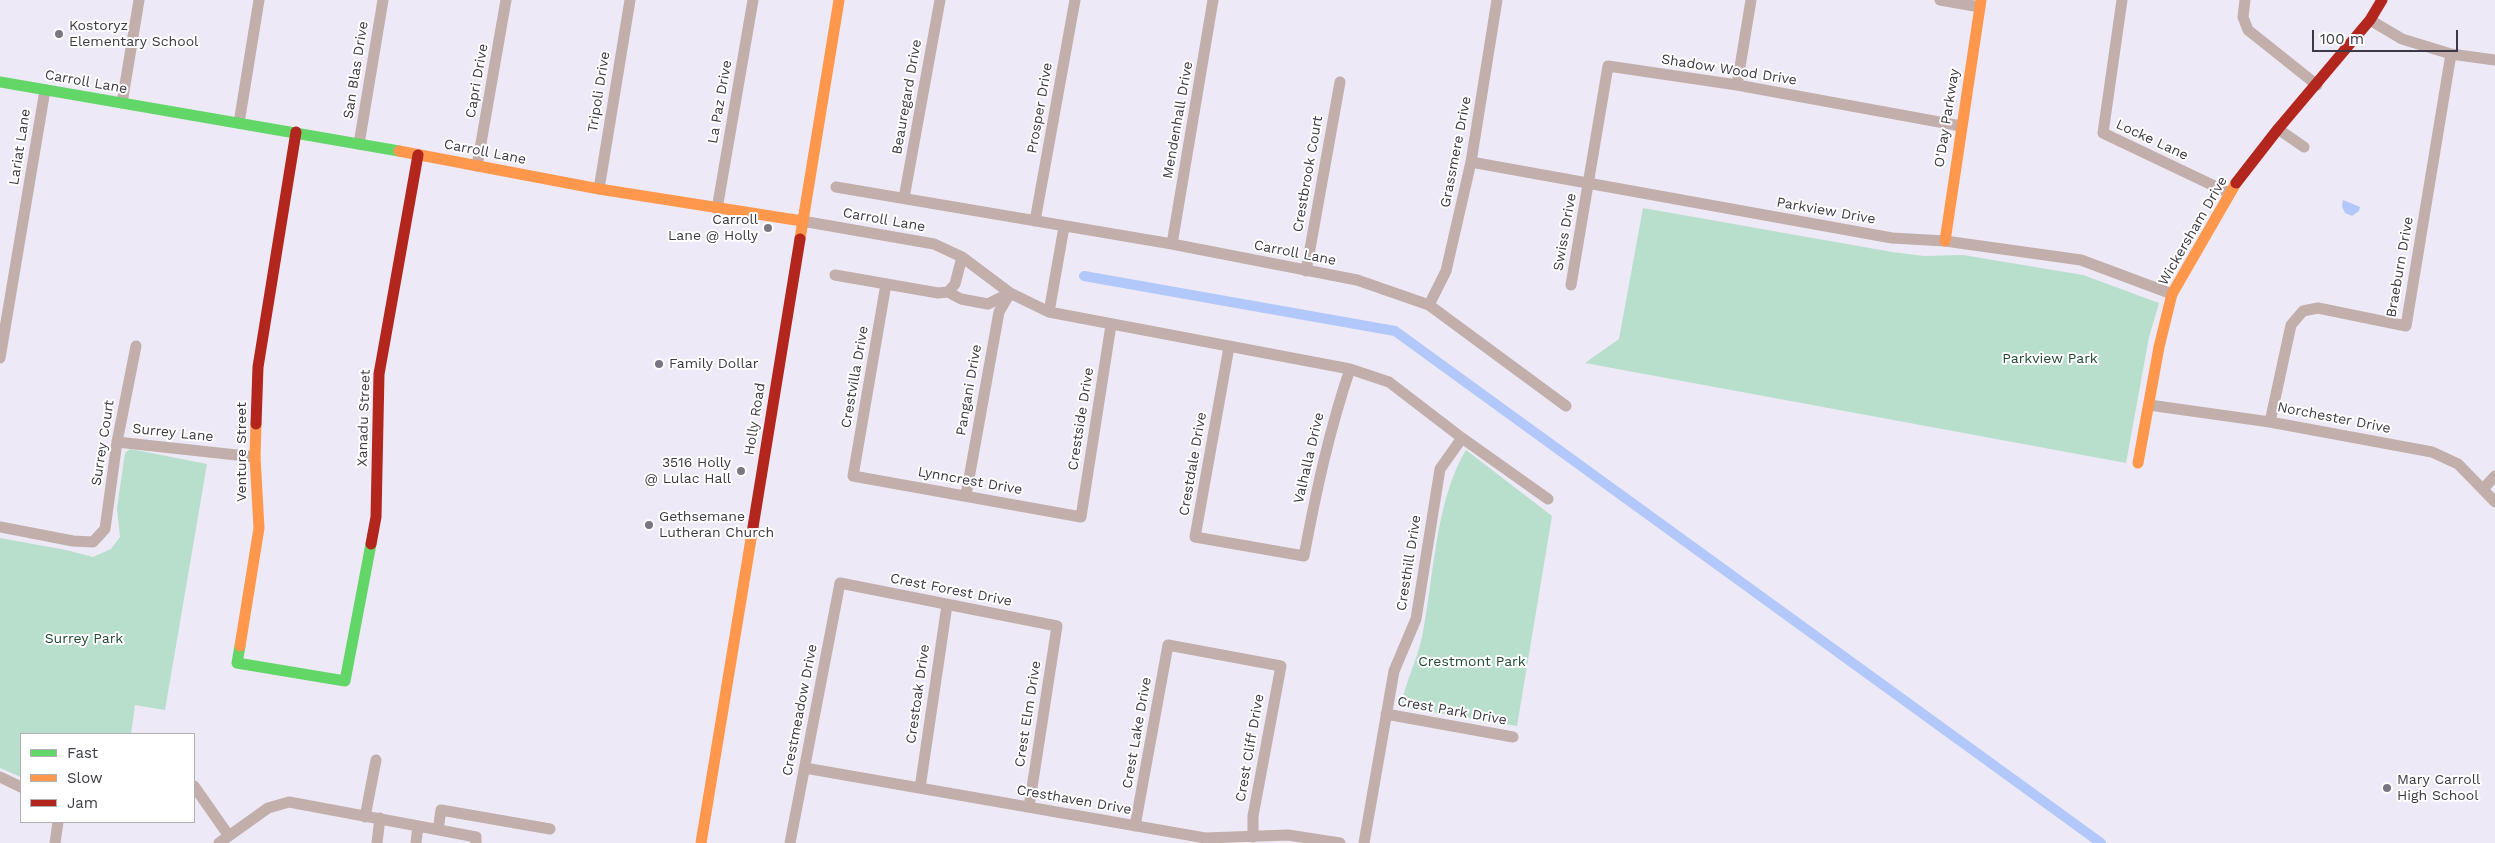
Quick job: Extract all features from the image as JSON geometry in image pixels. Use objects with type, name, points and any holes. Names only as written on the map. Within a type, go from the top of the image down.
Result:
[{"type":"street","points":[[122,103],[138,0]]},
{"type":"street","points":[[238,123],[259,0]]},
{"type":"street","name":"San Blas Drive","points":[[359,144],[383,0]]},
{"type":"street","name":"Capri Drive","points":[[477,166],[506,0]]},
{"type":"street","name":"Tripoli Drive","points":[[599,189],[630,0]]},
{"type":"street","name":"La Paz Drive","points":[[718,209],[753,0]]},
{"type":"street","name":"Holly Road","points":[[701,843],[839,0]]},
{"type":"street","name":"Beauregard Drive","points":[[904,198],[940,0]]},
{"type":"street","name":"Prosper Drive","points":[[1036,221],[1075,0]]},
{"type":"street","name":"Mendenhall Drive","points":[[1172,244],[1213,0]]},
{"type":"street","name":"Grassmere Drive","points":[[1429,305],[1446,271],[1471,162],[1497,0]]},
{"type":"street","points":[[1737,85],[1751,0]]},
{"type":"street","points":[[1940,0],[1981,4]]},
{"type":"street","name":"Locke Lane","points":[[2122,0],[2103,133],[2229,193]]},
{"type":"street","points":[[2245,0],[2243,17],[2248,30],[2318,85]]},
{"type":"street","name":"Wickersham Drive","points":[[2138,463],[2159,347],[2172,294],[2229,193],[2278,129],[2318,85],[2370,20],[2382,0]]},
{"type":"street","name":"O'Day Parkway","points":[[1945,241],[1960,126],[1981,4]]},
{"type":"street","points":[[2370,20],[2402,40],[2451,54],[2495,60]]},
{"type":"street","name":"Braeburn Drive","points":[[2270,422],[2291,325],[2303,311],[2318,308],[2406,326],[2451,54]]},
{"type":"street","name":"Shadow Wood Drive","points":[[1589,183],[1608,66],[1737,85],[1960,126]]},
{"type":"street","name":"Carroll Lane","points":[[0,82],[296,132],[599,189],[909,238],[934,244],[962,257],[1010,293],[1048,312],[1350,369],[1389,382],[1462,438],[1548,499]]},
{"type":"street","name":"Crestbrook Court","points":[[1306,271],[1340,82]]},
{"type":"street","name":"Lariat Lane","points":[[0,358],[45,90]]},
{"type":"street","points":[[2278,129],[2304,147]]},
{"type":"street","name":"Venture Street","points":[[296,132],[258,366],[255,457],[259,528],[237,663],[345,682]]},
{"type":"street","name":"Xanadu Street","points":[[345,682],[376,517],[379,374],[418,155]]},
{"type":"street","name":"Parkview Drive","points":[[1471,162],[1892,238],[1945,241],[2081,260],[2172,294]]},
{"type":"street","name":"Swiss Drive","points":[[1571,285],[1589,183]]},
{"type":"street","name":"Carroll Lane","points":[[836,188],[1172,244],[1358,280],[1429,305],[1566,406]]},
{"type":"street","points":[[1048,312],[1064,227]]},
{"type":"street","points":[[948,292],[955,284],[962,257]]},
{"type":"street","points":[[835,275],[938,293],[948,292],[961,299],[988,304],[1010,293]]},
{"type":"street","name":"Crestvilla Drive","points":[[853,476],[886,284]]},
{"type":"street","name":"Pangani Drive","points":[[966,495],[998,312],[1010,293]]},
{"type":"street","name":"Crestside Drive","points":[[1081,517],[1111,325]]},
{"type":"street","name":"Surrey Court","points":[[0,527],[73,541],[93,542],[105,529],[117,442],[136,346]]},
{"type":"street","name":"Crestdale Drive","points":[[1230,347],[1195,537],[1304,556]]},
{"type":"street","name":"Valhalla Drive","points":[[1304,556],[1320,472],[1335,414],[1350,369]]},
{"type":"street","name":"Norchester Drive","points":[[2149,405],[2270,422],[2432,452],[2458,464],[2495,502]]},
{"type":"street","name":"Cresthill Drive","points":[[1364,843],[1394,671],[1416,619],[1440,469],[1462,438]]},
{"type":"street","name":"Surrey Lane","points":[[117,442],[255,457]]},
{"type":"street","name":"Lynncrest Drive","points":[[853,476],[1081,517]]},
{"type":"street","points":[[2483,489],[2495,476]]},
{"type":"street","name":"Crest Forest Drive","points":[[840,583],[1057,626]]},
{"type":"street","name":"Crestmeadow Drive","points":[[790,843],[840,583]]},
{"type":"street","name":"Crestoak Drive","points":[[920,788],[947,605]]},
{"type":"street","name":"Crest Elm Drive","points":[[1029,807],[1057,626]]},
{"type":"street","name":"Crest Lake Drive","points":[[1135,826],[1168,645],[1280,666]]},
{"type":"street","name":"Crest Cliff Drive","points":[[1252,837],[1253,816],[1280,666]]},
{"type":"street","name":"Crest Park Drive","points":[[1386,714],[1513,737]]},
{"type":"street","points":[[365,817],[376,760]]},
{"type":"street","name":"Cresthaven Drive","points":[[805,768],[1205,838],[1303,836],[1340,843]]},
{"type":"street","points":[[0,777],[20,787]]},
{"type":"street","points":[[195,787],[229,836]]},
{"type":"street","points":[[219,843],[268,808],[289,802],[365,817],[380,818],[476,840],[484,819]]},
{"type":"street","points":[[438,830],[441,810],[550,829]]},
{"type":"street","points":[[377,843],[380,818]]},
{"type":"street","points":[[55,843],[58,823]]},
{"type":"street","points":[[416,843],[418,826]]},
{"type":"green space","name":"Parkview Park","points":[[1643,208],[1892,252],[1924,256],[1963,255],[2083,275],[2159,303],[2149,337],[2126,463],[1585,363],[1619,339]]},
{"type":"green space","name":"Surrey Park","points":[[130,449],[207,464],[165,710],[135,705],[131,733],[20,733],[20,777],[0,768],[0,538],[93,557],[111,549],[120,537],[117,508],[125,453]]},
{"type":"green space","name":"Crestmont Park","points":[[1466,450],[1552,516],[1517,726],[1401,707],[1422,637],[1437,540],[1448,492]]},
{"type":"water","points":[[2343,200],[2360,207],[2359,211],[2352,216],[2345,213],[2342,206]]},
{"type":"waterway","points":[[1084,276],[1395,331],[2101,843]]},
{"type":"traffic: fast","points":[[0,82],[399,151]]},
{"type":"traffic: fast","points":[[240,646],[237,663],[345,681],[371,544]]},
{"type":"traffic: slow","points":[[800,239],[839,0]]},
{"type":"traffic: slow","points":[[1945,241],[1981,0]]},
{"type":"traffic: slow","points":[[399,151],[599,189],[802,221]]},
{"type":"traffic: slow","points":[[2138,463],[2159,347],[2172,294],[2236,183]]},
{"type":"traffic: slow","points":[[240,646],[259,528],[255,457],[256,424]]},
{"type":"traffic: slow","points":[[701,843],[753,527]]},
{"type":"traffic: jam","points":[[2236,183],[2278,129],[2370,20],[2382,0]]},
{"type":"traffic: jam","points":[[256,424],[258,367],[296,132]]},
{"type":"traffic: jam","points":[[371,544],[376,517],[379,374],[418,155]]},
{"type":"traffic: jam","points":[[753,527],[800,239]]},
{"type":"place","name":"Kostoryz Elementary School","points":[[59,34]]},
{"type":"place","name":"Carroll Lane @ Holly","points":[[768,228]]},
{"type":"place","name":"Family Dollar","points":[[659,364]]},
{"type":"place","name":"3516 Holly @ Lulac Hall","points":[[741,471]]},
{"type":"place","name":"Gethsemane Lutheran Church","points":[[649,525]]},
{"type":"place","name":"Mary Carroll High School","points":[[2387,788]]}]
